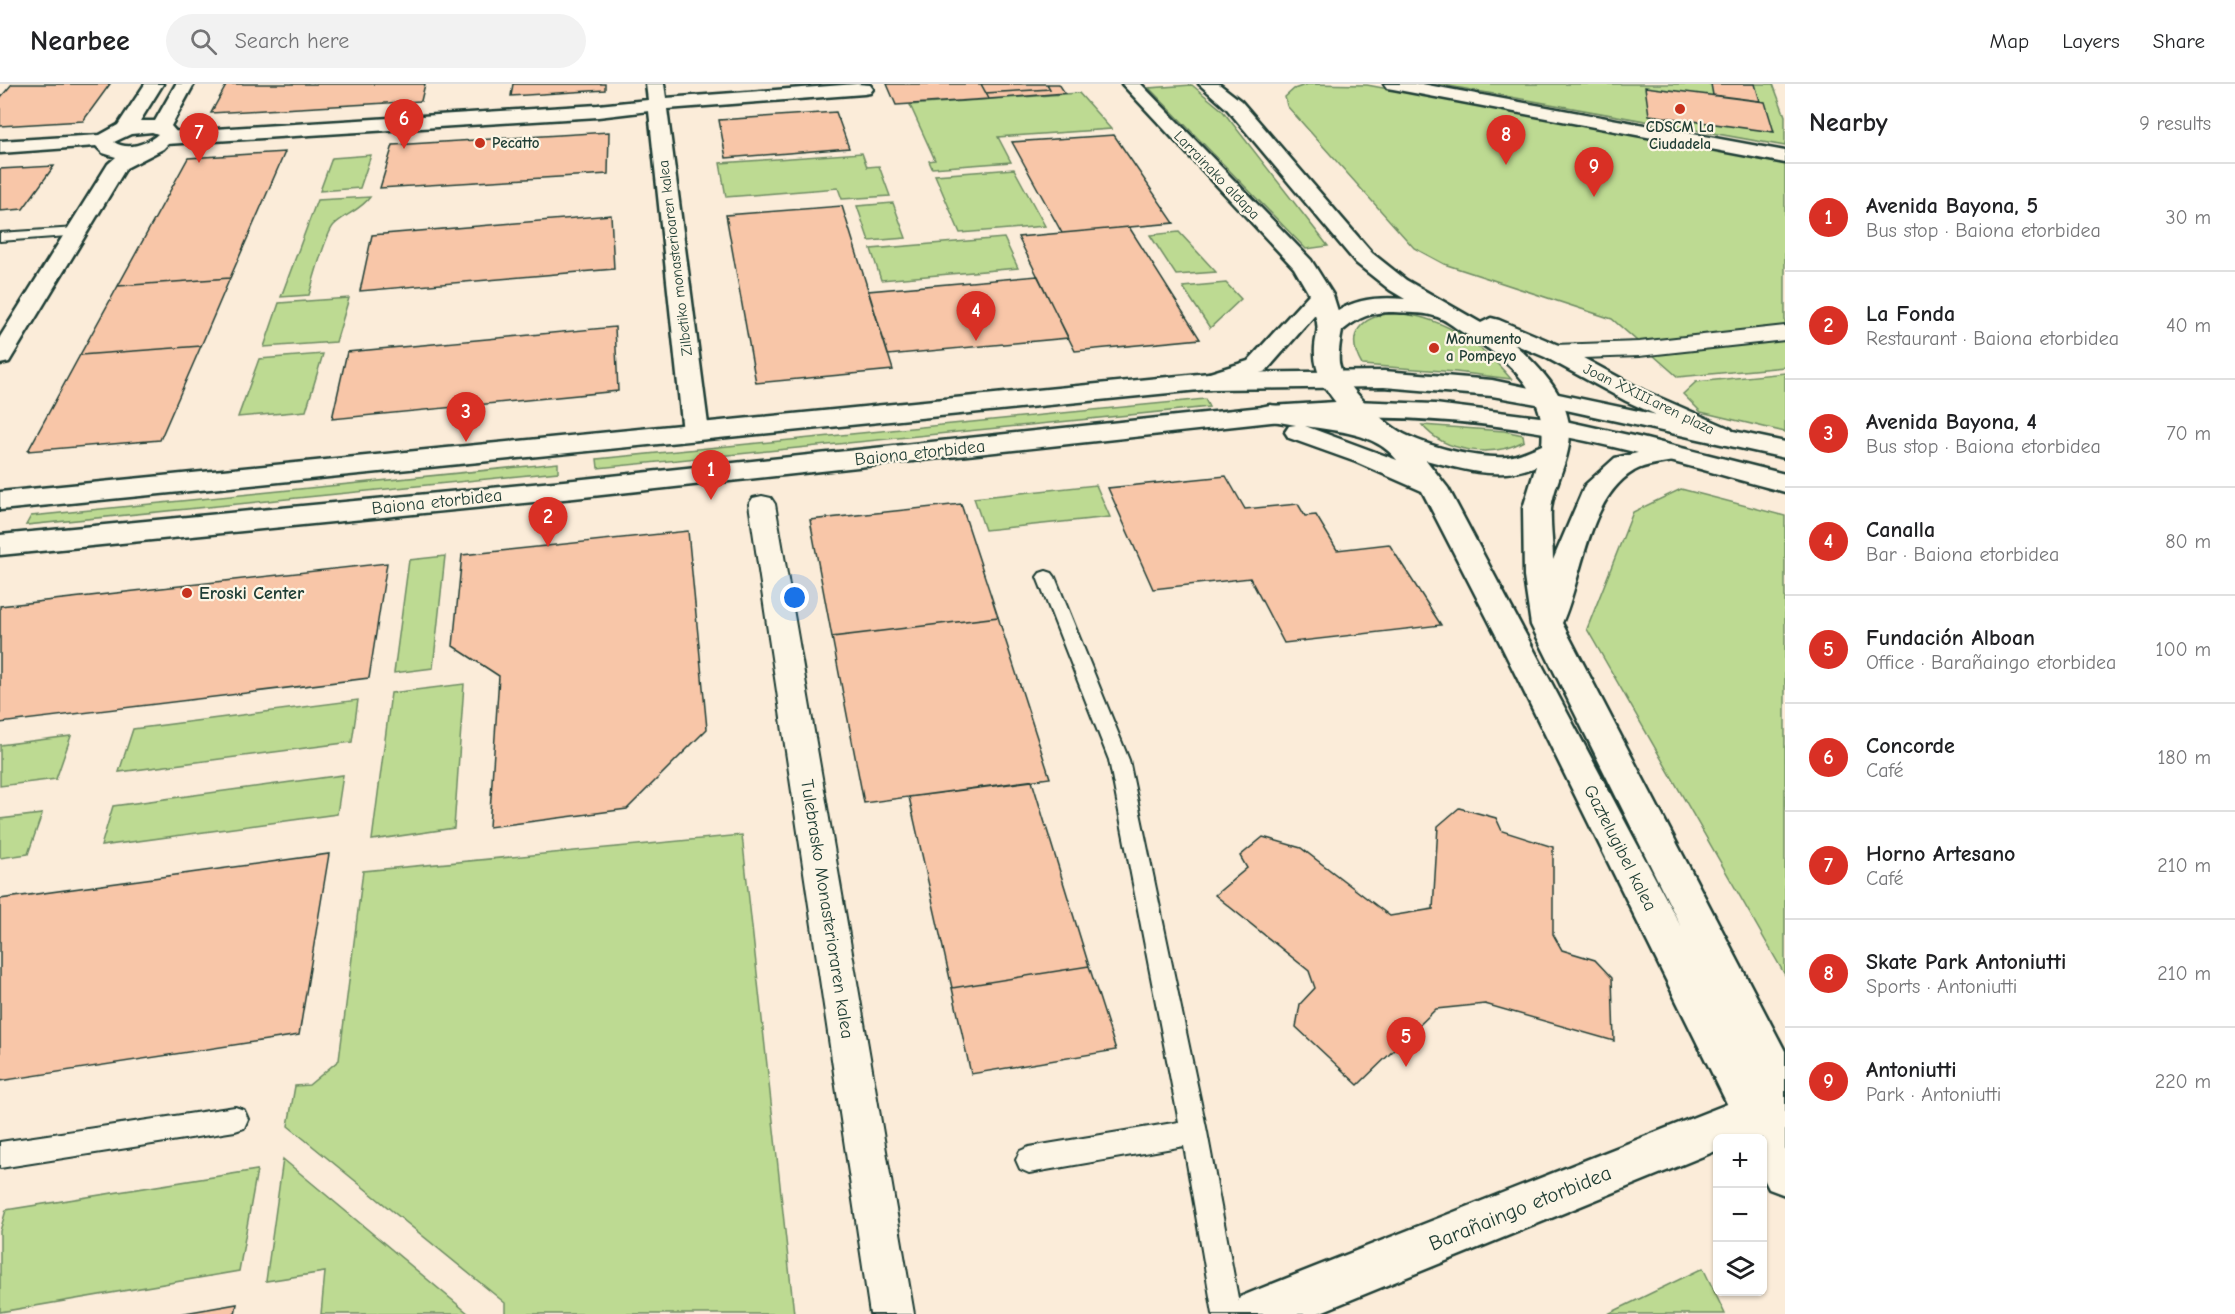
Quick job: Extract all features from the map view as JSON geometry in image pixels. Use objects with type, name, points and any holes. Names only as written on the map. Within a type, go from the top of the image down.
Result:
[{"type":"street","points":[[1,352],[76,232],[111,152],[154,84]]},
{"type":"street","points":[[0,147],[111,152],[144,149],[164,132],[185,84]]},
{"type":"street","name":"Larrainako aldapa","points":[[1131,84],[1303,265],[1321,295]]},
{"type":"street","name":"Joan XXIII.aren plaza","points":[[1208,84],[1234,105],[1364,258],[1398,285],[1499,344],[1528,370],[1548,398],[1556,438]]},
{"type":"street","points":[[1393,84],[1785,156]]},
{"type":"street","points":[[125,129],[144,126],[164,132],[598,111],[656,94],[864,89]]},
{"type":"street","name":"Zilbetiko monasterioaren kalea","points":[[656,94],[696,432]]},
{"type":"street","points":[[0,501],[1209,381],[1257,366],[1321,295]]},
{"type":"street","points":[[1321,295],[1331,328],[1327,345],[1332,378],[1356,409],[1396,441],[1434,488]]},
{"type":"street","name":"Joan XXIII.aren plaza","points":[[1331,328],[1354,311],[1377,306],[1403,305],[1444,310],[1500,328],[1554,352],[1635,396],[1722,435]]},
{"type":"street","points":[[1554,352],[1639,349],[1785,333]]},
{"type":"street","name":"Joan XXIII.aren plaza","points":[[1209,381],[1384,379],[1492,388],[1722,435]]},
{"type":"street","points":[[1231,420],[1270,413],[1356,409],[1426,412],[1508,420],[1556,438],[1669,453],[1785,483]]},
{"type":"street","points":[[1270,413],[1354,425],[1396,441],[1467,462],[1511,466],[1556,438]]},
{"type":"street","points":[[1231,420],[1299,433],[1366,456],[1434,488]]},
{"type":"street","name":"Baiona etorbidea","points":[[0,545],[574,489],[1231,420]]},
{"type":"street","points":[[1722,435],[1785,450]]},
{"type":"street","name":"Gaztelugibel kalea","points":[[1556,438],[1537,508],[1539,577],[1547,625],[1775,1106],[1785,1173]]},
{"type":"street","points":[[1547,625],[1575,539],[1595,491],[1625,464],[1669,453]]},
{"type":"street","name":"Gaztelugibel kalea","points":[[1434,488],[1775,1106]]},
{"type":"street","name":"Tulebrasko Monasterioraren kalea","points":[[762,504],[892,1314]]},
{"type":"street","name":"Barañaingo etorbidea","points":[[1257,1314],[1775,1106]]},
{"type":"lane","points":[[0,237],[76,232]]},
{"type":"lane","points":[[1046,577],[1119,760],[1194,1132],[1227,1314]]},
{"type":"lane","points":[[0,1155],[235,1119]]},
{"type":"lane","points":[[1029,1160],[1194,1132]]},
{"type":"green space","points":[[1308,84],[1367,85],[1785,163],[1785,367],[1678,377],[1612,319],[1444,264],[1414,248],[1287,106],[1285,97],[1294,89]]},
{"type":"green space","name":"CDSCM La Ciudadela","points":[[1438,84],[1773,84],[1785,116],[1785,146]]},
{"type":"green space","points":[[1192,85],[1222,110],[1328,246],[1306,249],[1149,88]]},
{"type":"green space","points":[[1079,93],[1111,129],[998,137],[1011,162],[932,168],[929,161],[935,160],[910,105]]},
{"type":"green space","points":[[862,153],[867,167],[879,166],[890,196],[842,199],[838,188],[726,197],[720,163]]},
{"type":"green space","points":[[371,155],[360,188],[320,191],[332,158]]},
{"type":"green space","points":[[1014,169],[1045,226],[960,233],[935,175]]},
{"type":"green space","points":[[370,197],[334,225],[327,237],[309,295],[281,297],[317,200]]},
{"type":"green space","points":[[893,203],[906,238],[869,241],[857,206]]},
{"type":"green space","points":[[1179,232],[1216,272],[1176,275],[1150,235]]},
{"type":"green space","points":[[1004,238],[1018,268],[881,280],[871,249]]},
{"type":"green space","points":[[1226,283],[1241,299],[1210,328],[1183,287]]},
{"type":"green space","points":[[349,298],[336,342],[264,347],[279,303]]},
{"type":"green space","points":[[1394,313],[1429,319],[1459,333],[1487,354],[1511,379],[1456,372],[1362,365],[1355,344],[1359,329],[1373,318]]},
{"type":"green space","points":[[323,354],[306,411],[238,417],[259,359]]},
{"type":"green space","points":[[1785,373],[1785,432],[1701,412],[1683,394],[1696,382]]},
{"type":"green space","points":[[1205,399],[1209,407],[598,468],[597,459]]},
{"type":"green space","points":[[1422,425],[1504,431],[1523,435],[1524,441],[1498,450],[1470,450],[1443,442]]},
{"type":"green space","points":[[558,463],[558,472],[26,525],[31,516]]},
{"type":"green space","points":[[1096,485],[1110,517],[985,530],[974,498]]},
{"type":"green space","points":[[1681,489],[1785,516],[1785,975],[1587,629],[1633,512]]},
{"type":"green space","points":[[445,556],[433,668],[394,673],[409,560]]},
{"type":"green space","points":[[464,684],[454,828],[372,840],[391,693]]},
{"type":"green space","points":[[358,700],[352,742],[119,772],[133,729]]},
{"type":"green space","points":[[71,736],[56,779],[0,786],[0,745]]},
{"type":"green space","points":[[343,775],[337,814],[101,846],[113,806]]},
{"type":"green space","points":[[42,814],[28,854],[0,858],[0,819]]},
{"type":"green space","points":[[742,835],[794,1314],[505,1314],[505,1303],[288,1126],[295,1086],[309,1085],[339,1060],[363,871]]},
{"type":"green space","points":[[283,1159],[469,1314],[321,1314],[325,1272],[266,1281]]},
{"type":"green space","points":[[257,1170],[239,1271],[0,1312],[0,1231],[6,1210]]},
{"type":"green space","points":[[1703,1268],[1713,1289],[1713,1296],[1716,1296],[1725,1314],[1608,1314]]},
{"type":"building","points":[[12,84],[110,84],[83,121],[0,126],[0,98]]},
{"type":"building","points":[[227,84],[425,84],[421,101],[211,113]]},
{"type":"building","points":[[513,84],[605,84],[605,90],[511,96]]},
{"type":"building","points":[[887,84],[981,84],[989,99],[896,105]]},
{"type":"building","points":[[981,84],[1047,84],[1050,89],[986,93]]},
{"type":"building","points":[[1047,84],[1059,84],[1065,93],[989,99],[986,93],[1050,89]]},
{"type":"building","points":[[1711,84],[1755,84],[1760,101],[1713,95]]},
{"type":"building","points":[[1645,87],[1765,102],[1774,132],[1649,115]]},
{"type":"building","points":[[836,112],[849,148],[726,158],[719,120]]},
{"type":"building","points":[[609,132],[608,174],[380,188],[393,145]]},
{"type":"building","points":[[1114,135],[1174,223],[1062,233],[1012,142]]},
{"type":"building","points":[[285,152],[230,278],[118,286],[188,158]]},
{"type":"building","points":[[54,166],[23,209],[0,211],[0,169]]},
{"type":"building","points":[[842,206],[893,370],[756,383],[726,215]]},
{"type":"building","points":[[611,215],[614,269],[360,291],[372,235]]},
{"type":"building","points":[[1129,227],[1200,339],[1075,351],[1018,237]]},
{"type":"building","points":[[1038,276],[1068,338],[888,355],[868,291]]},
{"type":"building","points":[[230,278],[201,346],[80,355],[118,286]]},
{"type":"building","points":[[615,327],[618,391],[332,419],[347,352]]},
{"type":"building","points":[[201,346],[160,440],[28,451],[80,355]]},
{"type":"building","points":[[1226,476],[1245,509],[1298,504],[1305,516],[1316,515],[1337,550],[1389,544],[1441,625],[1284,643],[1250,578],[1153,589],[1108,488]]},
{"type":"building","points":[[961,504],[998,617],[832,637],[810,520]]},
{"type":"building","points":[[688,531],[707,729],[627,809],[489,827],[499,676],[453,646],[462,555]]},
{"type":"building","points":[[387,563],[369,678],[0,723],[0,606]]},
{"type":"building","points":[[998,617],[1050,778],[864,803],[832,637]]},
{"type":"building","points":[[1032,781],[1089,966],[952,988],[909,797]]},
{"type":"building","points":[[1459,808],[1496,818],[1502,831],[1553,847],[1553,934],[1562,950],[1595,960],[1612,978],[1614,1041],[1485,1004],[1436,1009],[1358,1085],[1296,1027],[1300,1004],[1315,988],[1309,971],[1215,895],[1247,868],[1240,856],[1263,837],[1301,848],[1390,916],[1433,909],[1438,826]]},
{"type":"building","points":[[329,854],[299,1035],[0,1081],[0,899]]},
{"type":"building","points":[[1089,966],[1116,1050],[971,1074],[952,988]]},
{"type":"building","points":[[237,1304],[235,1314],[179,1314]]},
{"type":"place","name":"CDSCM La Ciudadela","points":[[1680,109]]},
{"type":"place","name":"Pecatto","points":[[480,143]]},
{"type":"place","name":"Concorde","points":[[404,149]]},
{"type":"place","name":"Horno Artesano","points":[[199,163]]},
{"type":"place","name":"Skate Park Antoniutti","points":[[1506,165]]},
{"type":"place","name":"Antoniutti","points":[[1594,197]]},
{"type":"place","name":"Canalla","points":[[976,341]]},
{"type":"place","name":"Monumento a Pompeyo","points":[[1434,348]]},
{"type":"place","name":"Avenida Bayona, 4","points":[[466,442]]},
{"type":"place","name":"Avenida Bayona, 5","points":[[711,500]]},
{"type":"place","name":"La Fonda","points":[[548,547]]},
{"type":"place","name":"Eroski Center","points":[[187,593]]},
{"type":"place","name":"Fundación Alboan","points":[[1406,1067]]}]
